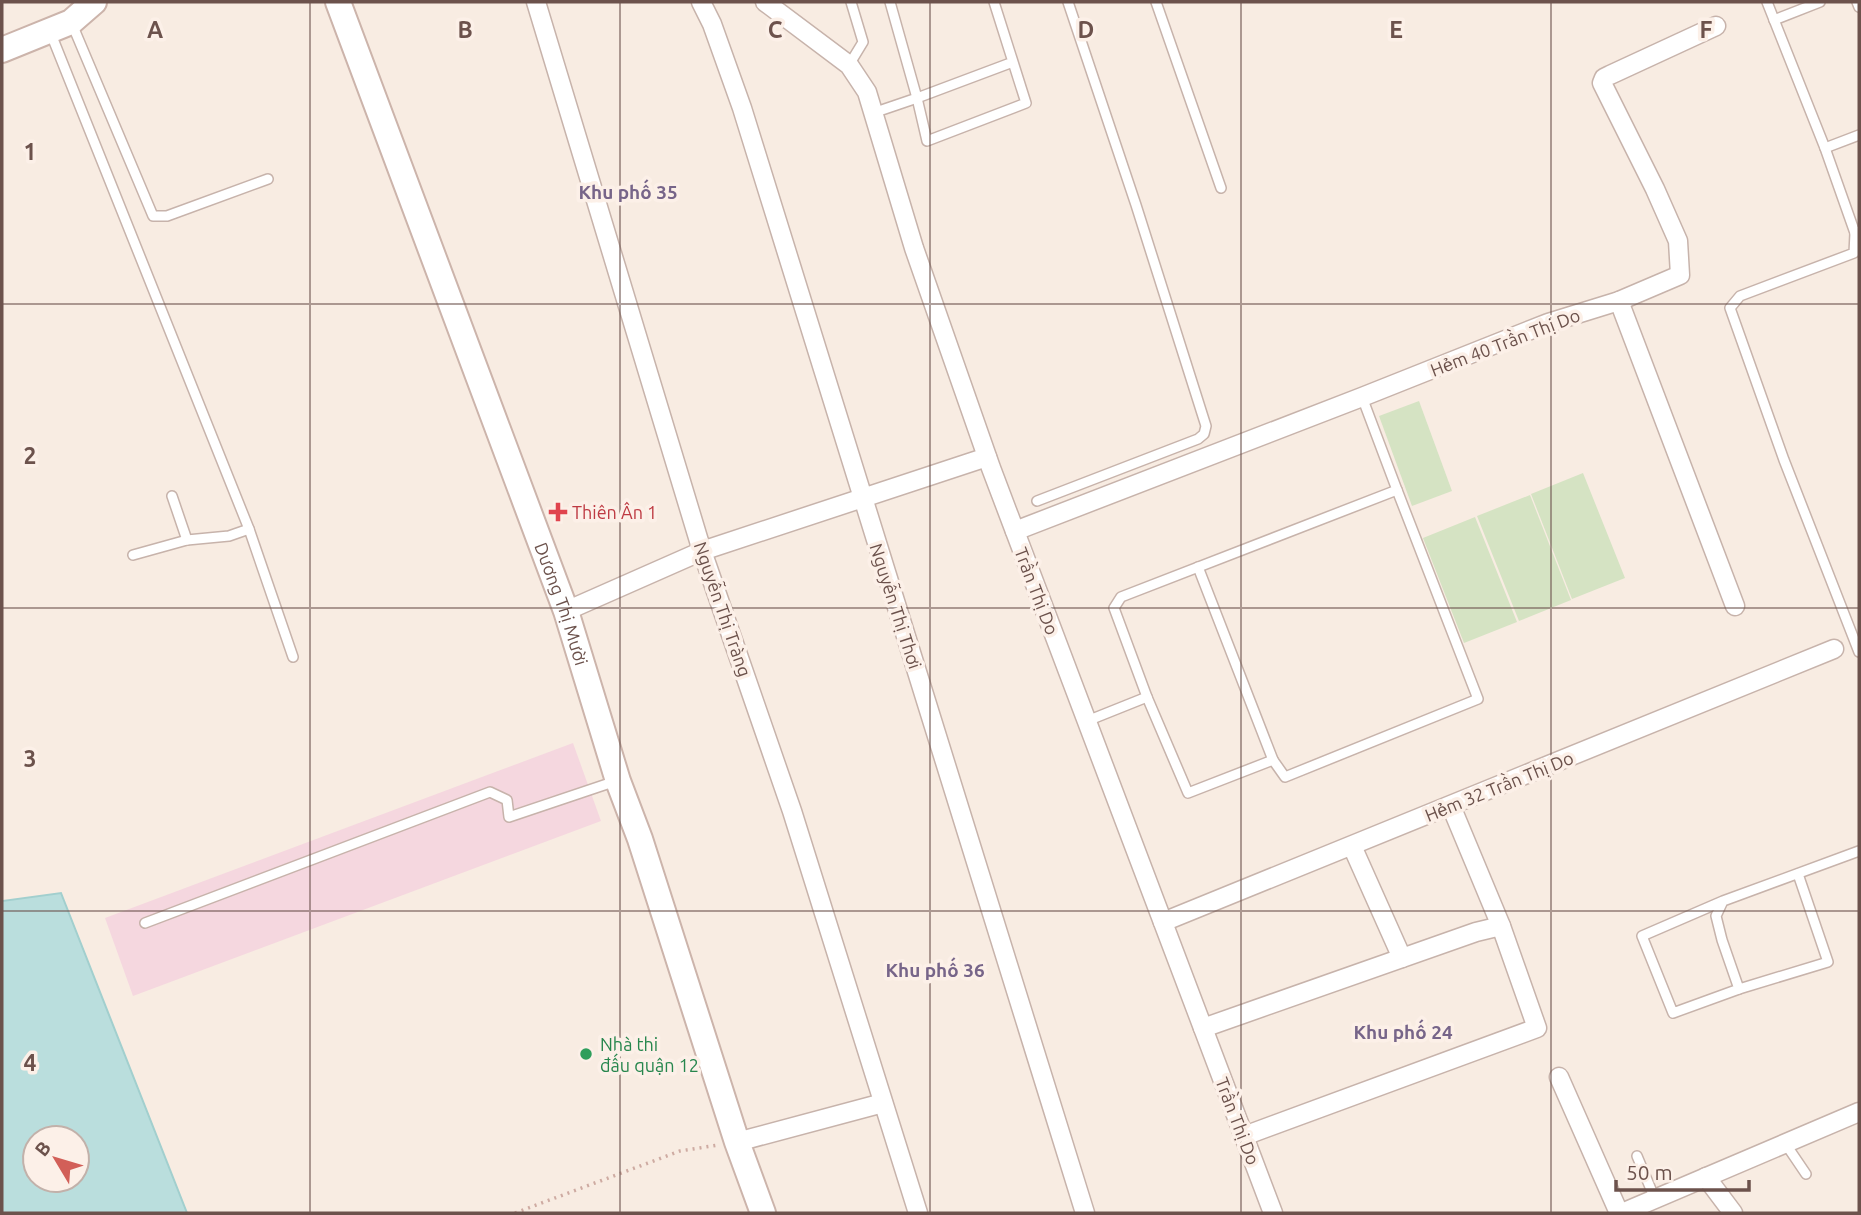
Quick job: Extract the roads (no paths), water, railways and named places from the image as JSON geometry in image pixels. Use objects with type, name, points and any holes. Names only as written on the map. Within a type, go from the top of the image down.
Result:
[{"type":"street","points":[[2,50],[60,27],[94,2]]},
{"type":"street","name":"Dương Thị Mười","points":[[338,2],[566,611],[618,781],[640,839],[737,1142],[763,1213]]},
{"type":"street","name":"Nguyễn Thị Tràng","points":[[536,2],[702,551],[792,811],[918,1213]]},
{"type":"street","name":"Nguyễn Thị Thơi","points":[[701,2],[712,24],[742,108],[1085,1213]]},
{"type":"street","name":"Trần Thị Do","points":[[765,2],[849,65],[867,92],[914,248],[987,457],[1273,1213]]},
{"type":"street","name":"Hẻm 40 Trần Thị Do","points":[[1015,531],[1548,323],[1619,301],[1680,275],[1678,241],[1602,80],[1716,26]]},
{"type":"street","points":[[1619,301],[1735,606]]},
{"type":"street","points":[[566,611],[702,551],[987,457]]},
{"type":"street","name":"Hẻm 32 Trần Thị Do","points":[[1163,922],[1834,649]]},
{"type":"street","points":[[1244,1136],[1537,1028],[1500,926],[1451,806]]},
{"type":"street","points":[[1352,846],[1402,958]]},
{"type":"street","points":[[1203,1028],[1500,926]]},
{"type":"street","points":[[1559,1077],[1621,1213],[1859,1112]]},
{"type":"street","points":[[737,1142],[883,1103]]},
{"type":"street","points":[[1706,1177],[1733,1213]]},
{"type":"lane","points":[[849,65],[863,42],[851,2]]},
{"type":"lane","points":[[890,2],[927,141],[1026,103],[994,2]]},
{"type":"lane","points":[[1037,501],[1198,439],[1204,434],[1206,426],[1068,2]]},
{"type":"lane","points":[[1156,2],[1221,188]]},
{"type":"lane","points":[[1766,2],[1857,232],[1854,253],[1740,296],[1730,308],[1784,460],[1859,652]]},
{"type":"lane","points":[[1774,20],[1820,2]]},
{"type":"lane","points":[[1857,2],[1859,7]]},
{"type":"lane","points":[[60,27],[95,75],[153,216],[167,216],[268,179]]},
{"type":"lane","points":[[60,27],[76,94],[249,529],[293,657]]},
{"type":"lane","points":[[873,113],[1013,62]]},
{"type":"lane","points":[[1825,148],[1859,135]]},
{"type":"lane","points":[[1198,567],[1273,760],[1285,777],[1478,699],[1362,397]]},
{"type":"lane","points":[[1273,760],[1188,793],[1147,697],[1114,608],[1121,597],[1398,490]]},
{"type":"lane","points":[[172,496],[187,540]]},
{"type":"lane","points":[[133,555],[187,540],[229,536],[249,529]]},
{"type":"lane","points":[[1087,721],[1147,697]]},
{"type":"lane","points":[[145,923],[489,792],[506,800],[509,817],[618,781]]},
{"type":"lane","points":[[1798,874],[1828,962],[1739,989],[1673,1013],[1642,936],[1723,901],[1859,851]]},
{"type":"lane","points":[[1723,901],[1716,916],[1739,989]]},
{"type":"lane","points":[[1786,1143],[1806,1174]]},
{"type":"lane","points":[[1637,1156],[1655,1199]]},
{"type":"water","points":[[61,893],[187,1213],[2,1213],[2,901]]},
{"type":"place","name":"Thiên Ân 1","points":[[558,512]]},
{"type":"place","name":"Nhà thi đấu quận 12","points":[[586,1054]]},
{"type":"district","name":"Khu phố 35","points":[[628,192]]},
{"type":"district","name":"Khu phố 36","points":[[935,970]]},
{"type":"district","name":"Khu phố 24","points":[[1403,1032]]}]
